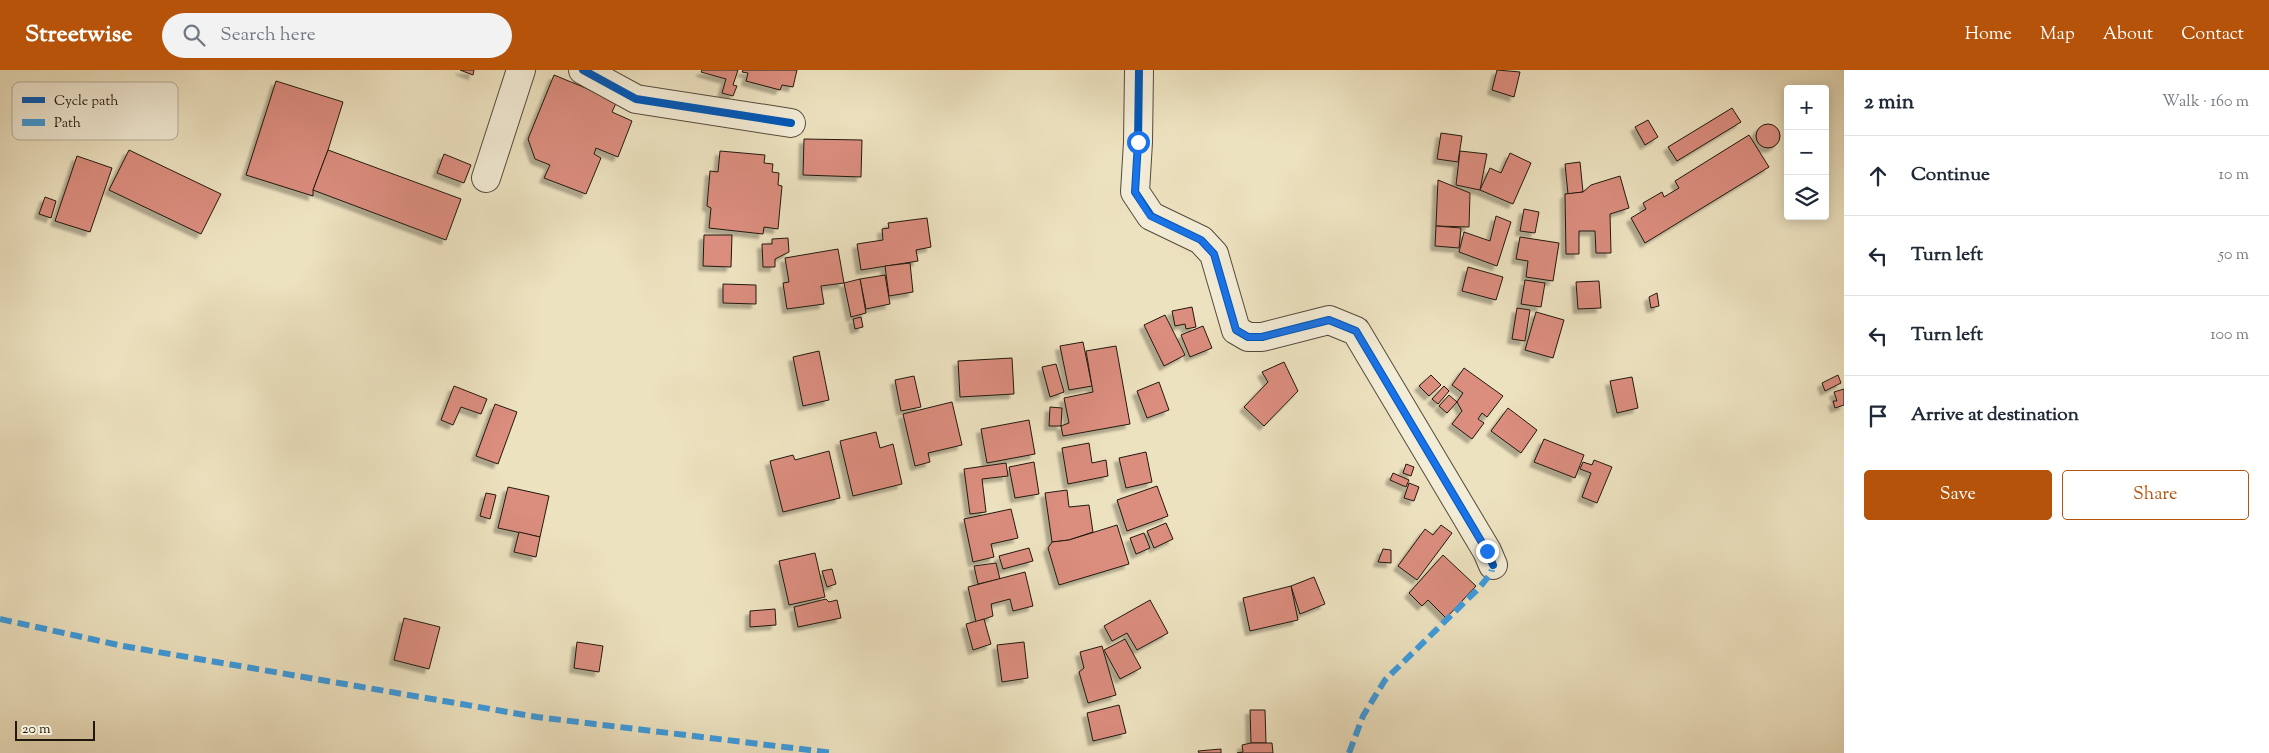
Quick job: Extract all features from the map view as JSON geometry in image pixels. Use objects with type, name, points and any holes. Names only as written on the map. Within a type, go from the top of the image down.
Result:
[{"type":"street","points":[[486,178],[521,70]]},
{"type":"street","points":[[583,70],[636,99],[790,123]]},
{"type":"street","points":[[1139,70],[1135,192],[1150,216],[1201,240],[1214,254],[1236,330],[1248,337],[1262,337],[1329,320],[1356,331],[1493,564]]},
{"type":"building","points":[[460,70],[474,70],[473,75]]},
{"type":"building","points":[[702,70],[738,70],[733,85],[737,86],[733,96],[722,93],[726,79],[701,72]]},
{"type":"building","points":[[743,70],[797,70],[793,87],[782,85],[780,90],[746,81],[748,73],[742,72]]},
{"type":"building","points":[[1497,70],[1520,72],[1514,97],[1492,90]]},
{"type":"building","points":[[554,75],[617,101],[612,112],[632,121],[618,157],[596,148],[594,154],[601,158],[586,194],[544,178],[550,165],[535,159],[528,139]]},
{"type":"building","points":[[276,81],[343,102],[313,190],[313,196],[246,175]]},
{"type":"building","points":[[1732,108],[1741,122],[1677,161],[1668,147]]},
{"type":"building","points":[[1648,120],[1658,137],[1645,145],[1635,127]]},
{"type":"building","points":[[1768,124],[1777,127],[1780,136],[1777,145],[1768,148],[1759,145],[1756,136],[1759,127]]},
{"type":"building","points":[[1441,133],[1462,136],[1458,162],[1437,159]]},
{"type":"building","points":[[1749,135],[1769,167],[1645,243],[1631,218],[1646,209],[1643,203],[1662,192],[1664,197],[1679,188],[1675,181]]},
{"type":"building","points":[[804,139],[862,140],[861,177],[803,175]]},
{"type":"building","points":[[129,150],[221,194],[201,234],[109,190]]},
{"type":"building","points":[[328,150],[461,199],[446,240],[313,190]]},
{"type":"building","points":[[720,151],[765,155],[764,163],[773,164],[772,172],[779,173],[778,185],[782,186],[778,229],[764,227],[763,234],[709,228],[711,208],[707,206],[710,171],[718,172]]},
{"type":"building","points":[[1460,151],[1487,154],[1480,190],[1456,185]]},
{"type":"building","points":[[1510,153],[1531,163],[1513,204],[1480,190],[1490,168],[1501,173]]},
{"type":"building","points":[[444,154],[471,165],[464,183],[437,173]]},
{"type":"building","points":[[77,156],[112,168],[90,232],[55,221]]},
{"type":"building","points":[[1580,162],[1583,192],[1568,194],[1565,164]]},
{"type":"building","points":[[1620,176],[1629,208],[1610,214],[1611,253],[1596,253],[1595,231],[1579,231],[1579,254],[1566,254],[1565,194],[1583,192],[1591,185]]},
{"type":"building","points":[[1438,180],[1470,193],[1469,227],[1436,226]]},
{"type":"building","points":[[45,197],[56,201],[51,218],[39,214]]},
{"type":"building","points":[[1524,209],[1539,212],[1535,233],[1520,231]]},
{"type":"building","points":[[1496,216],[1511,222],[1497,266],[1459,252],[1464,232],[1490,241]]},
{"type":"building","points":[[927,218],[931,247],[916,250],[918,261],[861,270],[857,244],[883,240],[882,229],[889,228],[888,223]]},
{"type":"building","points":[[1436,226],[1461,228],[1459,248],[1435,246]]},
{"type":"building","points":[[704,235],[732,235],[731,267],[703,266]]},
{"type":"building","points":[[1520,237],[1559,243],[1553,281],[1526,277],[1528,261],[1516,259]]},
{"type":"building","points":[[788,238],[789,252],[775,259],[775,267],[763,267],[762,244],[772,244],[772,239]]},
{"type":"building","points":[[838,249],[844,283],[821,286],[824,304],[787,309],[783,283],[789,282],[785,258]]},
{"type":"building","points":[[910,263],[913,292],[889,296],[885,266]]},
{"type":"building","points":[[1468,267],[1503,277],[1496,300],[1462,291]]},
{"type":"building","points":[[885,275],[890,304],[866,309],[860,279]]},
{"type":"building","points":[[860,279],[866,313],[851,317],[844,283]]},
{"type":"building","points":[[1525,280],[1545,283],[1541,307],[1521,304]]},
{"type":"building","points":[[1599,281],[1601,308],[1578,309],[1576,282]]},
{"type":"building","points":[[723,284],[756,285],[756,304],[723,303]]},
{"type":"building","points":[[1657,293],[1659,306],[1651,308],[1649,297]]},
{"type":"building","points":[[1192,307],[1196,327],[1186,329],[1185,324],[1175,326],[1172,311]]},
{"type":"building","points":[[1517,308],[1530,310],[1525,341],[1512,339]]},
{"type":"building","points":[[1536,312],[1564,320],[1553,358],[1525,350]]},
{"type":"building","points":[[1165,315],[1185,355],[1164,366],[1144,325]]},
{"type":"building","points":[[861,317],[863,327],[855,329],[853,319]]},
{"type":"building","points":[[1203,326],[1212,348],[1190,357],[1181,335]]},
{"type":"building","points":[[1083,342],[1092,386],[1069,390],[1060,346]]},
{"type":"building","points":[[1116,346],[1130,424],[1063,436],[1061,426],[1069,423],[1064,398],[1093,392],[1086,351]]},
{"type":"building","points":[[819,351],[829,400],[803,406],[793,357]]},
{"type":"building","points":[[1012,358],[1014,394],[960,397],[958,361]]},
{"type":"building","points":[[1284,362],[1298,391],[1264,426],[1244,407],[1268,382],[1262,372]]},
{"type":"building","points":[[1056,364],[1064,392],[1050,397],[1042,367]]},
{"type":"building","points":[[1464,368],[1503,396],[1487,417],[1482,413],[1478,419],[1484,423],[1472,439],[1452,424],[1462,411],[1457,402],[1463,393],[1452,385]]},
{"type":"building","points":[[1431,375],[1441,385],[1429,396],[1419,386]]},
{"type":"building","points":[[1838,375],[1841,383],[1825,391],[1822,383]]},
{"type":"building","points":[[914,376],[921,407],[901,411],[895,380]]},
{"type":"building","points":[[1632,377],[1638,408],[1617,413],[1610,381]]},
{"type":"building","points":[[1159,382],[1169,410],[1147,418],[1137,391]]},
{"type":"building","points":[[454,386],[487,399],[481,414],[461,407],[453,425],[441,420]]},
{"type":"building","points":[[1444,386],[1449,391],[1438,404],[1432,399]]},
{"type":"building","points":[[1844,389],[1844,405],[1835,408],[1833,401],[1837,401],[1834,392]]},
{"type":"building","points":[[1449,395],[1457,402],[1447,413],[1439,406]]},
{"type":"building","points":[[952,402],[962,445],[928,453],[930,462],[915,466],[903,414]]},
{"type":"building","points":[[495,404],[517,412],[498,464],[476,456]]},
{"type":"building","points":[[1050,407],[1062,408],[1061,426],[1049,426]]},
{"type":"building","points":[[1508,408],[1537,430],[1521,453],[1491,431]]},
{"type":"building","points":[[1029,420],[1035,454],[987,463],[981,429]]},
{"type":"building","points":[[876,432],[880,448],[893,444],[902,484],[853,496],[840,441]]},
{"type":"building","points":[[1544,439],[1584,455],[1575,478],[1534,462]]},
{"type":"building","points":[[1089,443],[1092,463],[1106,460],[1108,476],[1068,484],[1062,448]]},
{"type":"building","points":[[829,451],[840,498],[783,512],[770,461],[793,455],[795,460]]},
{"type":"building","points":[[1146,452],[1152,482],[1126,488],[1119,458]]},
{"type":"building","points":[[1594,460],[1612,467],[1597,503],[1582,497],[1591,473],[1580,469],[1583,462],[1592,465]]},
{"type":"building","points":[[1034,462],[1039,494],[1015,498],[1009,467]]},
{"type":"building","points":[[1006,463],[1008,476],[982,479],[986,512],[970,514],[964,469]]},
{"type":"building","points":[[1406,464],[1414,467],[1411,476],[1403,473]]},
{"type":"building","points":[[1393,473],[1409,480],[1406,487],[1390,480]]},
{"type":"building","points":[[1409,483],[1419,487],[1414,501],[1404,498]]},
{"type":"building","points":[[1157,486],[1168,516],[1127,531],[1117,500]]},
{"type":"building","points":[[508,487],[549,496],[540,537],[498,528]]},
{"type":"building","points":[[1067,490],[1069,507],[1089,505],[1093,532],[1069,540],[1052,542],[1045,493]]},
{"type":"building","points":[[486,493],[496,495],[490,519],[480,516]]},
{"type":"building","points":[[1011,509],[1018,538],[991,544],[994,557],[973,562],[964,519]]},
{"type":"building","points":[[1166,523],[1173,539],[1154,548],[1147,531]]},
{"type":"building","points":[[1117,525],[1129,564],[1059,585],[1048,548],[1052,542],[1069,540]]},
{"type":"building","points":[[1441,525],[1452,533],[1417,580],[1398,566],[1425,529],[1433,535]]},
{"type":"building","points":[[519,532],[540,537],[536,557],[514,552]]},
{"type":"building","points":[[1144,533],[1150,548],[1136,554],[1130,538]]},
{"type":"building","points":[[1029,548],[1033,561],[1003,569],[999,556]]},
{"type":"building","points":[[1383,549],[1391,550],[1391,563],[1378,562]]},
{"type":"building","points":[[815,553],[825,597],[789,605],[779,561]]},
{"type":"building","points":[[1443,555],[1476,586],[1446,618],[1428,600],[1422,606],[1409,593]]},
{"type":"building","points":[[996,563],[1000,579],[978,584],[974,566]]},
{"type":"building","points":[[832,569],[836,584],[827,587],[822,571]]},
{"type":"building","points":[[1025,572],[1033,606],[1013,611],[1010,599],[991,604],[993,616],[976,622],[968,587]]},
{"type":"building","points":[[1314,577],[1325,604],[1300,614],[1291,586]]},
{"type":"building","points":[[1291,586],[1298,620],[1250,631],[1243,598]]},
{"type":"building","points":[[826,599],[829,602],[837,600],[841,618],[798,627],[794,607]]},
{"type":"building","points":[[1150,600],[1168,633],[1137,650],[1127,633],[1112,641],[1104,626]]},
{"type":"building","points":[[775,609],[776,625],[750,627],[750,611]]},
{"type":"building","points":[[404,618],[440,627],[429,669],[394,660]]},
{"type":"building","points":[[984,619],[991,644],[973,650],[966,624]]},
{"type":"building","points":[[1125,639],[1141,668],[1120,679],[1104,650]]},
{"type":"building","points":[[577,642],[603,646],[599,672],[574,668]]},
{"type":"building","points":[[1024,642],[1028,678],[1002,682],[997,645]]},
{"type":"building","points":[[1102,646],[1116,695],[1088,703],[1079,672],[1084,668],[1080,652]]},
{"type":"building","points":[[1119,705],[1126,733],[1093,741],[1087,713]]},
{"type":"building","points":[[1250,710],[1265,710],[1266,743],[1251,743]]},
{"type":"building","points":[[1272,743],[1273,753],[1237,753],[1243,752],[1242,745]]},
{"type":"building","points":[[1221,749],[1221,753],[1199,753],[1198,751]]},
{"type":"marked path","points":[[1349,753],[1363,716],[1385,680],[1480,587],[1491,573],[1493,565]]},
{"type":"marked path","points":[[0,619],[123,646],[537,717],[834,753]]},
{"type":"cycle path","points":[[583,70],[636,99],[791,123]]},
{"type":"cycle path","points":[[1139,70],[1135,192],[1151,216],[1201,240],[1214,254],[1236,330],[1248,337],[1262,337],[1329,320],[1356,331],[1487,551],[1493,565]]},
{"type":"route","points":[[1138,142],[1135,192],[1150,216],[1201,240],[1214,254],[1236,330],[1248,337],[1262,337],[1329,320],[1356,331],[1487,551]]}]
